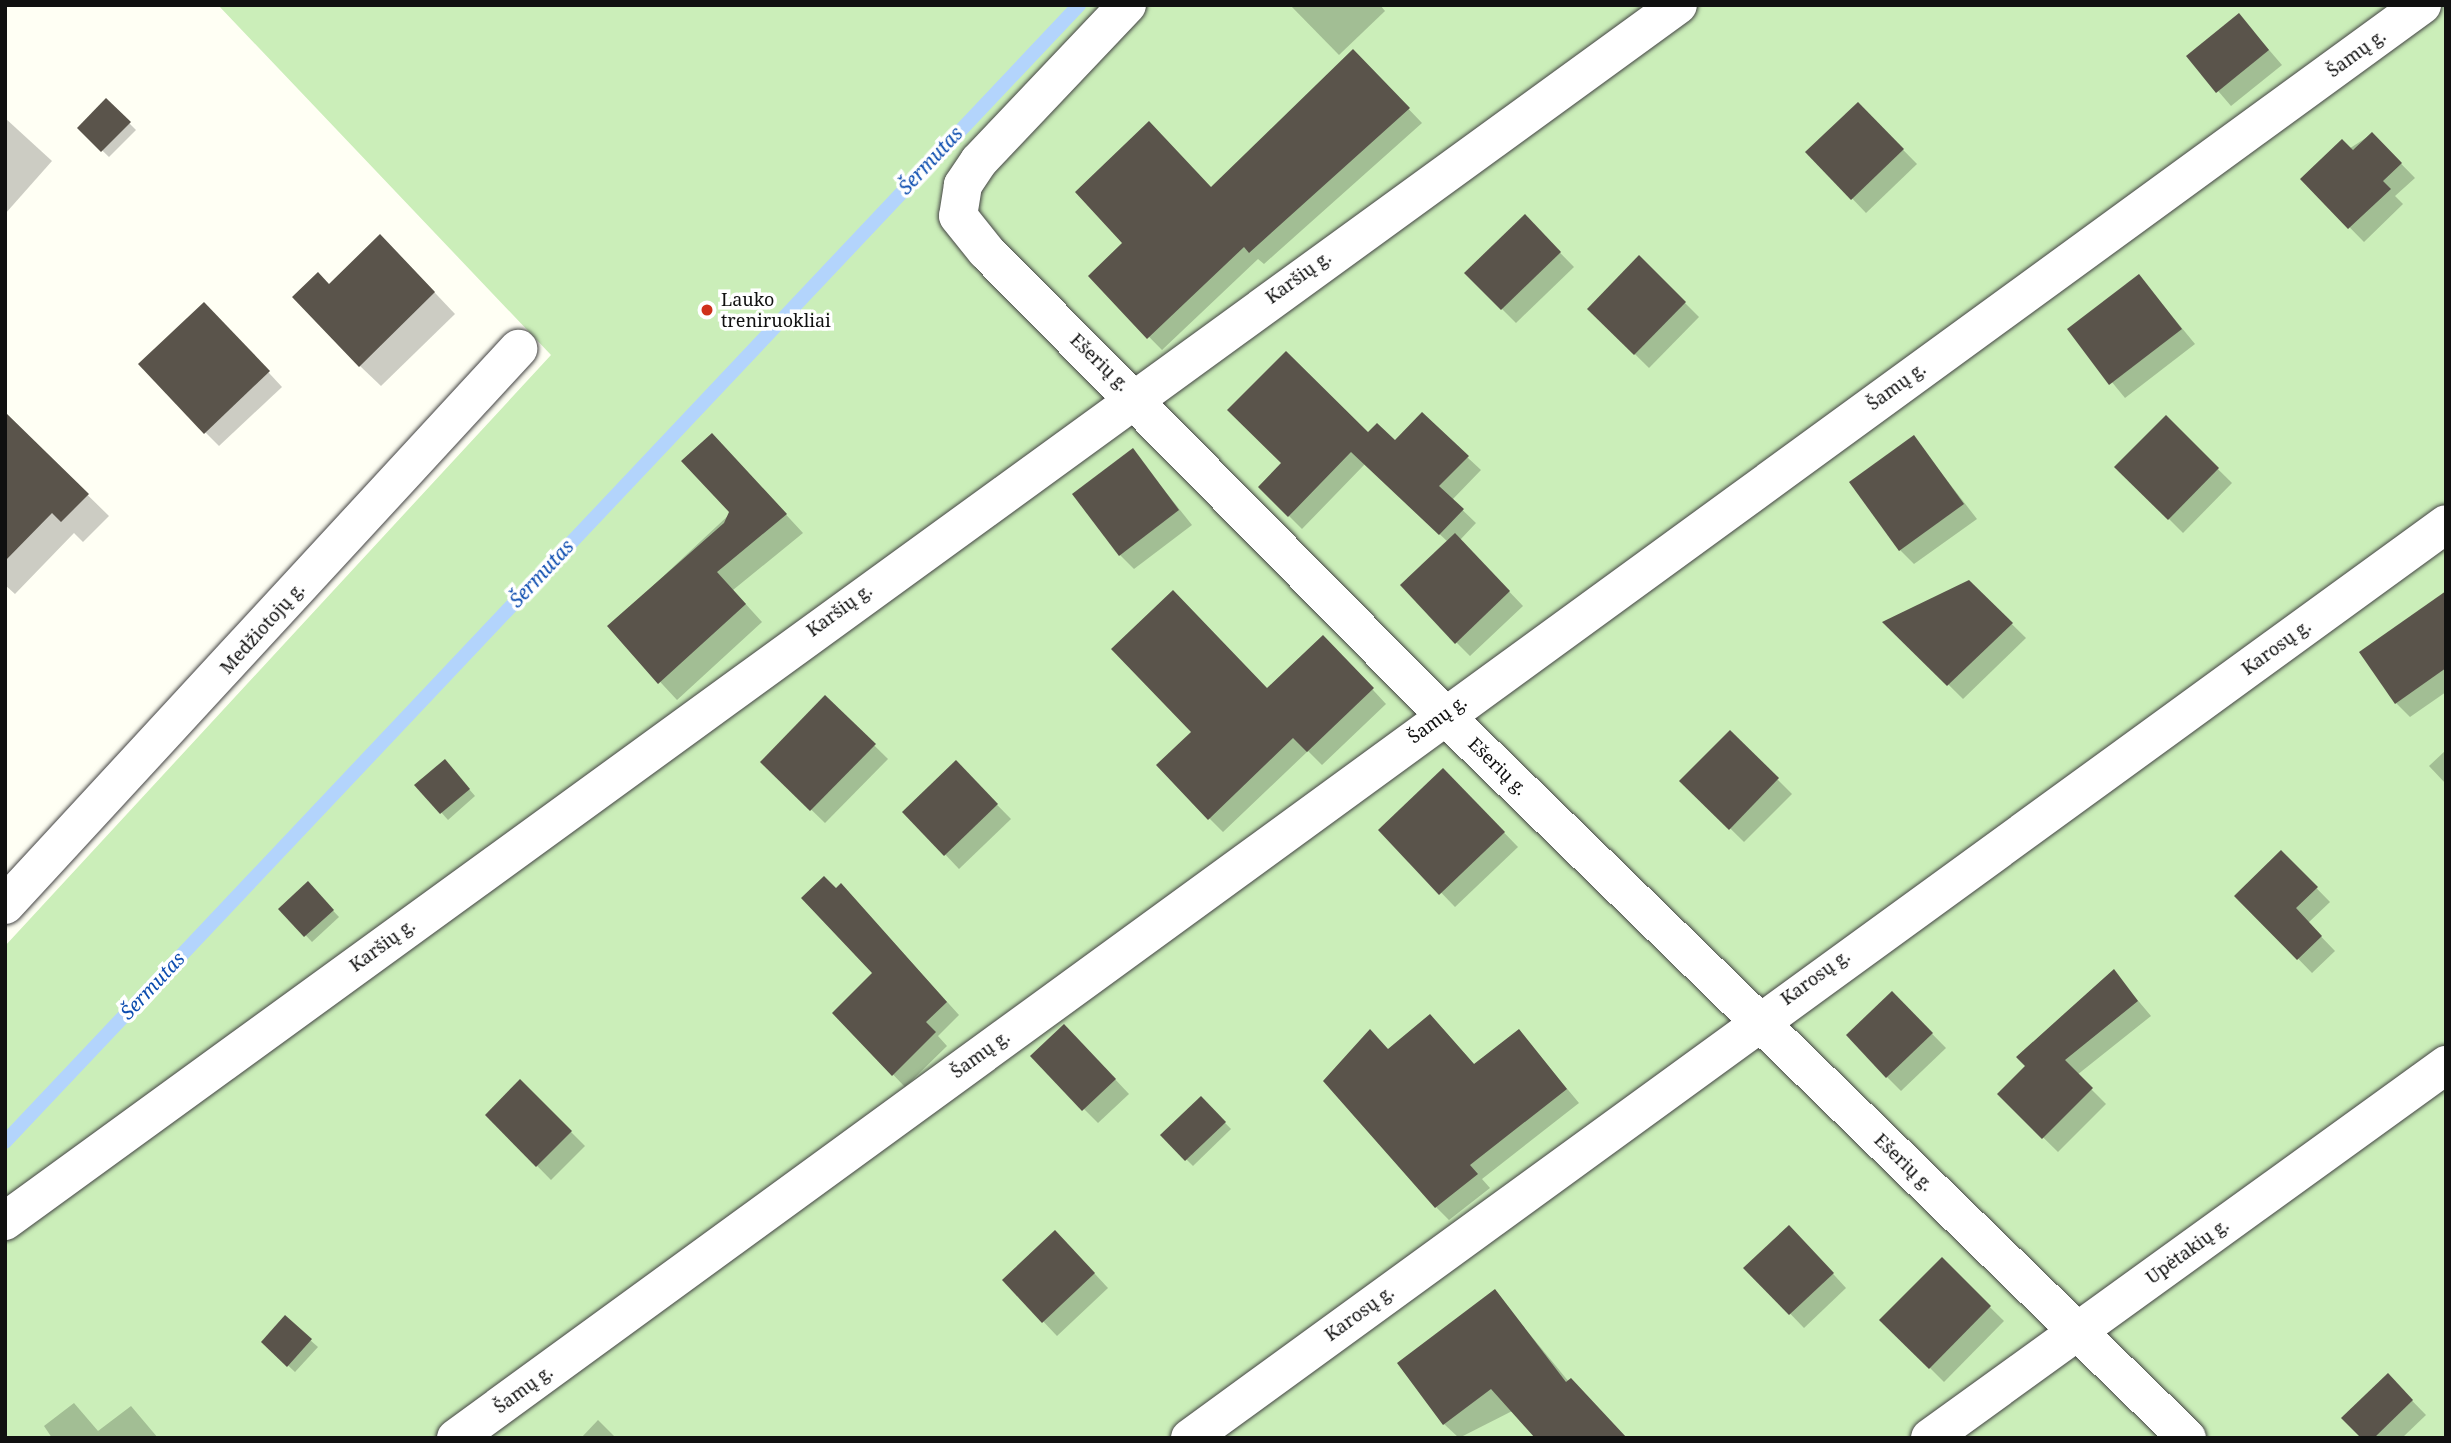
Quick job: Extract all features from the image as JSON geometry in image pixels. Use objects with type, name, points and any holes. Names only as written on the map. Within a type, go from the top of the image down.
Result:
[{"type":"street","name":"Ešerių g.","points":[[1127,5],[979,161],[962,185],[958,216],[986,251],[1134,395],[1443,714],[2187,1438]]},
{"type":"street","name":"Karšių g.","points":[[5,1221],[1134,395],[1678,5]]},
{"type":"street","name":"Šamų g.","points":[[456,1438],[1443,714],[2422,5]]},
{"type":"street","name":"Medžiotojų g.","points":[[5,905],[518,349]]},
{"type":"street","name":"Karosų g.","points":[[1190,1438],[1758,1019],[2446,524]]},
{"type":"street","name":"Upėtakių g.","points":[[1930,1438],[2446,1065]]},
{"type":"green space","points":[[218,5],[2446,5],[2446,1438],[5,1438],[5,946],[551,355]]},
{"type":"building","points":[[2239,13],[2269,50],[2216,93],[2186,56]]},
{"type":"building","points":[[1353,49],[1410,108],[1249,253],[1244,247],[1147,339],[1088,276],[1122,243],[1075,192],[1149,121],[1211,187]]},
{"type":"building","points":[[106,98],[131,122],[101,152],[77,128]]},
{"type":"building","points":[[1858,102],[1904,149],[1851,200],[1805,152]]},
{"type":"building","points":[[2372,132],[2402,163],[2383,181],[2391,189],[2348,229],[2300,179],[2342,139],[2353,150]]},
{"type":"building","points":[[1525,214],[1561,252],[1501,310],[1464,273]]},
{"type":"building","points":[[380,234],[435,292],[359,367],[292,297],[318,272],[329,284]]},
{"type":"building","points":[[1639,255],[1686,302],[1634,355],[1587,309]]},
{"type":"building","points":[[2139,274],[2182,329],[2109,385],[2067,329]]},
{"type":"building","points":[[204,302],[270,371],[204,434],[138,364]]},
{"type":"building","points":[[1286,351],[1368,432],[1377,423],[1395,440],[1422,412],[1469,456],[1439,486],[1464,509],[1439,535],[1351,452],[1288,517],[1258,487],[1281,463],[1227,410]]},
{"type":"building","points":[[5,412],[89,494],[61,522],[52,513],[5,561]]},
{"type":"building","points":[[2166,415],[2219,468],[2168,520],[2114,467]]},
{"type":"building","points":[[712,433],[787,514],[717,572],[746,604],[658,684],[607,626],[724,523],[729,512],[681,461]]},
{"type":"building","points":[[1914,435],[1964,504],[1899,551],[1849,482]]},
{"type":"building","points":[[1133,448],[1179,510],[1119,556],[1072,494]]},
{"type":"building","points":[[1455,533],[1510,591],[1455,644],[1400,585]]},
{"type":"building","points":[[1969,580],[2013,623],[1947,686],[1882,622]]},
{"type":"building","points":[[1173,590],[1267,688],[1323,635],[1374,688],[1307,752],[1293,738],[1208,820],[1156,765],[1191,732],[1111,649]]},
{"type":"building","points":[[2446,591],[2446,668],[2395,704],[2359,652]]},
{"type":"building","points":[[825,695],[876,744],[810,811],[760,762]]},
{"type":"building","points":[[1730,730],[1779,778],[1729,830],[1679,781]]},
{"type":"building","points":[[445,759],[470,789],[440,814],[414,785]]},
{"type":"building","points":[[956,760],[998,804],[944,856],[902,812]]},
{"type":"building","points":[[1443,768],[1505,832],[1439,895],[1378,830]]},
{"type":"building","points":[[2281,850],[2318,887],[2296,908],[2322,936],[2297,960],[2234,896]]},
{"type":"building","points":[[824,876],[836,888],[841,883],[947,1002],[926,1022],[936,1032],[892,1076],[832,1013],[872,973],[801,898]]},
{"type":"building","points":[[308,881],[334,910],[304,937],[278,909]]},
{"type":"building","points":[[2114,969],[2138,1001],[2065,1060],[2093,1088],[2042,1139],[1997,1094],[2025,1066],[2016,1057]]},
{"type":"building","points":[[1892,991],[1933,1033],[1886,1078],[1846,1035]]},
{"type":"building","points":[[1430,1014],[1474,1064],[1519,1029],[1567,1089],[1470,1165],[1478,1174],[1435,1208],[1323,1081],[1370,1029],[1388,1049]]},
{"type":"building","points":[[1064,1024],[1116,1079],[1082,1111],[1030,1056]]},
{"type":"building","points":[[520,1079],[572,1131],[536,1167],[485,1115]]},
{"type":"building","points":[[1201,1096],[1226,1122],[1185,1161],[1160,1135]]},
{"type":"building","points":[[1789,1225],[1834,1273],[1789,1315],[1743,1268]]},
{"type":"building","points":[[1055,1230],[1095,1273],[1042,1323],[1002,1280]]},
{"type":"building","points":[[1942,1257],[1991,1306],[1929,1369],[1879,1320]]},
{"type":"building","points":[[1495,1289],[1566,1382],[1571,1378],[1627,1438],[1535,1438],[1491,1389],[1443,1425],[1397,1363]]},
{"type":"building","points":[[285,1315],[312,1339],[287,1367],[261,1342]]},
{"type":"building","points":[[2388,1373],[2413,1400],[2374,1438],[2361,1438],[2341,1418]]},
{"type":"waterway","name":"Šermutas","points":[[5,1142],[1079,5]]},
{"type":"place","name":"Lauko treniruokliai","points":[[707,310]]}]
